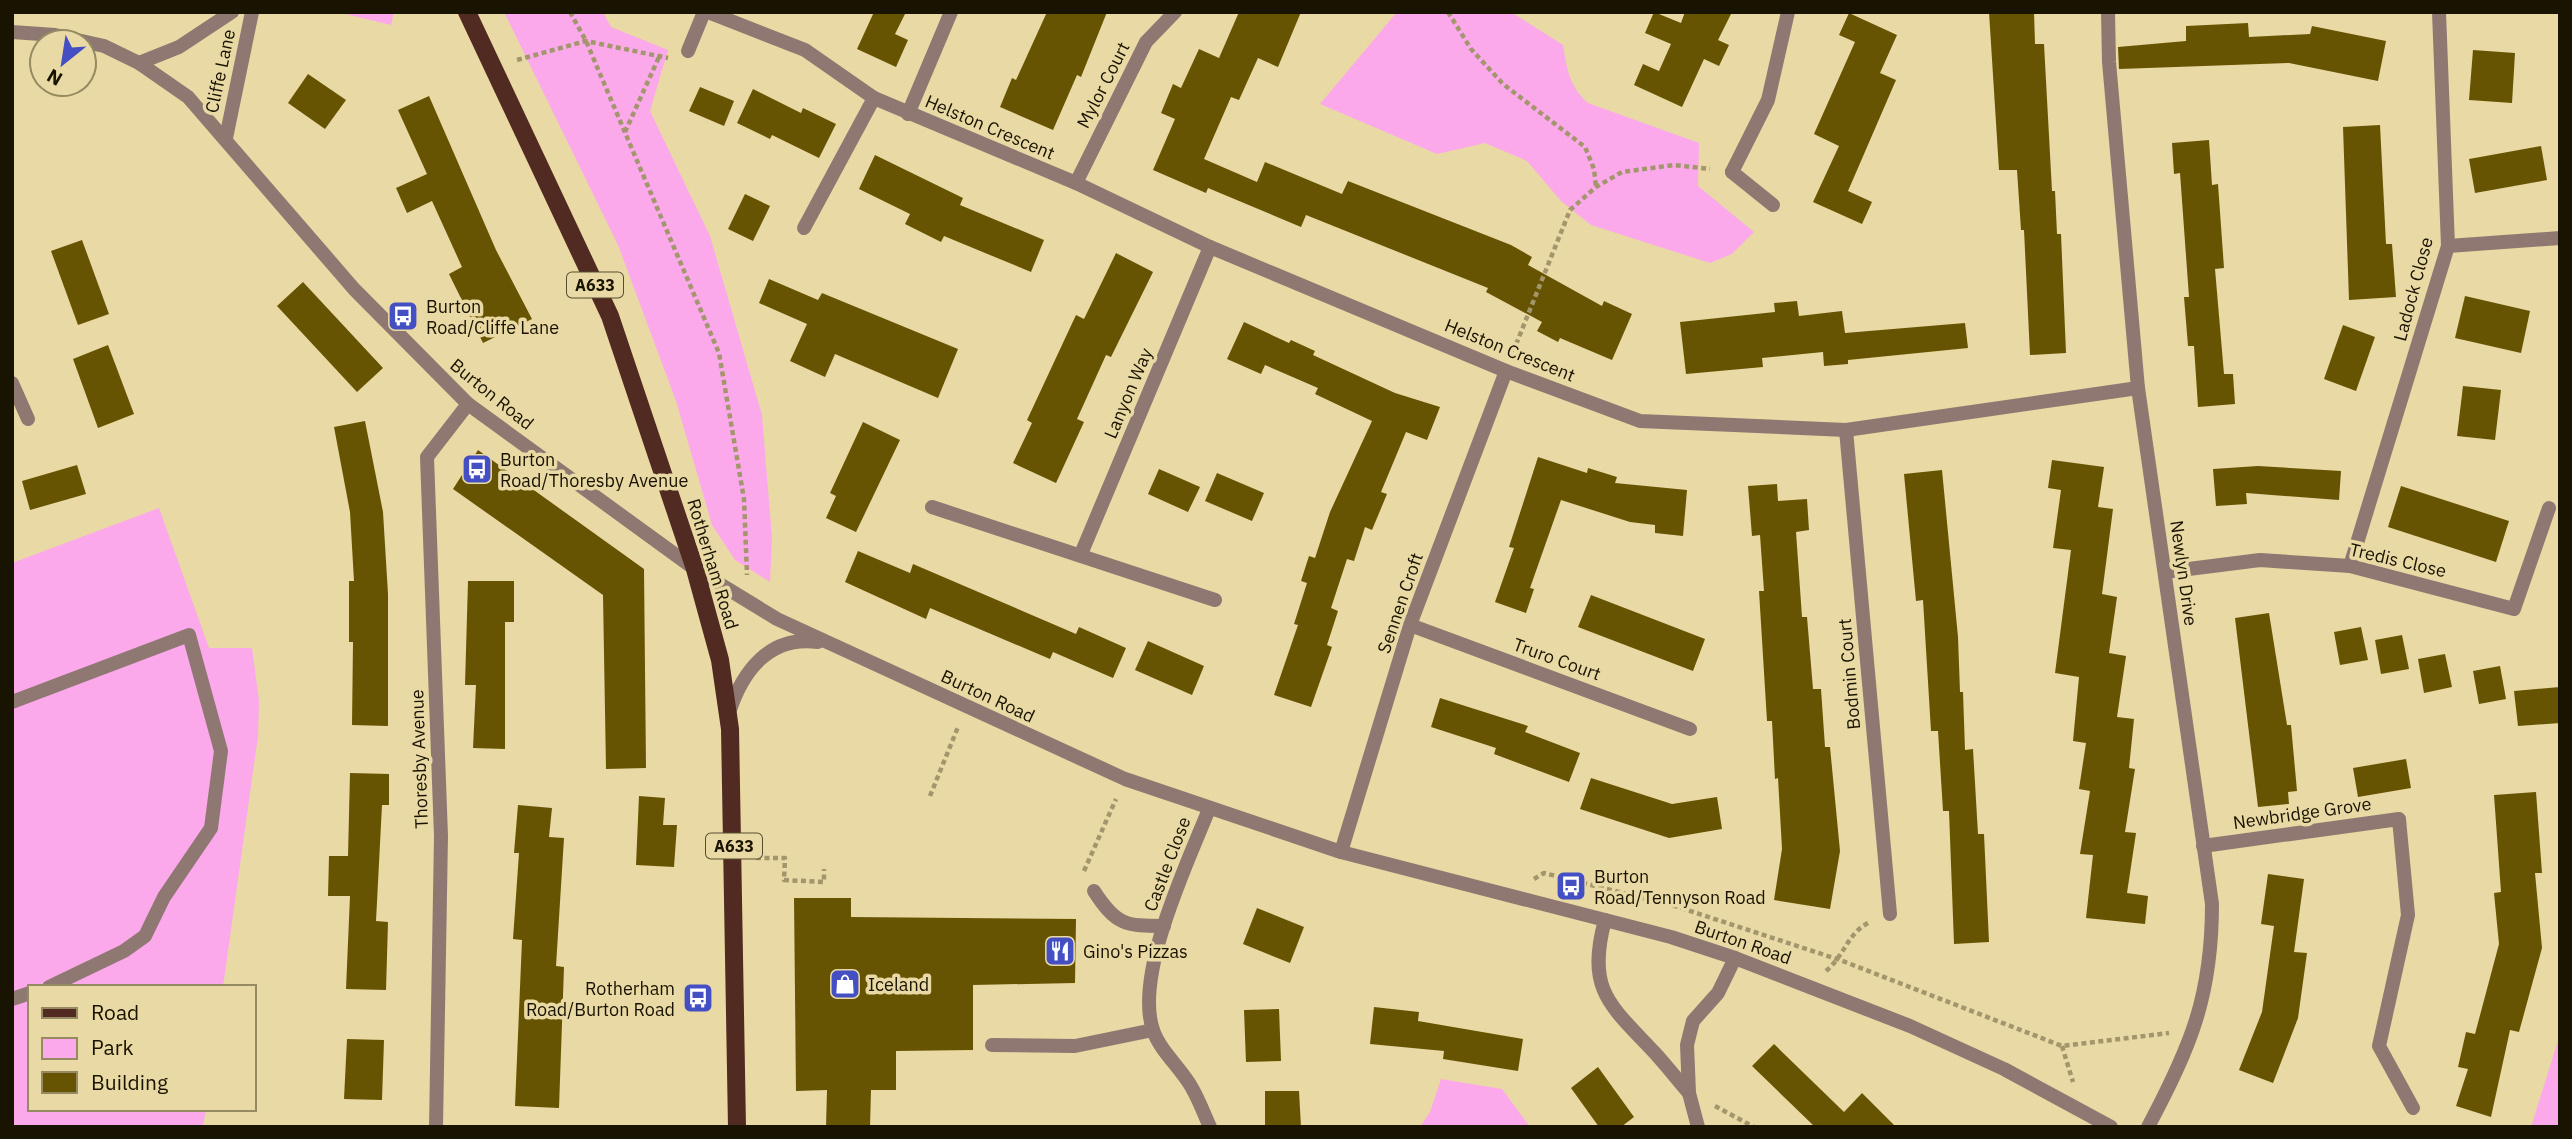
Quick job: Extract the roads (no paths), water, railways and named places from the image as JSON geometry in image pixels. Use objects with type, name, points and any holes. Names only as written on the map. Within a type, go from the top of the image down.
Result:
[{"type":"main road","name":"Rotherham Road","points":[[467,12],[610,316],[695,569],[720,660],[728,714],[734,857],[737,1127]]},
{"type":"street","name":"Cliffe Lane","points":[[139,63],[179,47],[232,12]]},
{"type":"street","name":"Cliffe Lane","points":[[226,138],[252,12]]},
{"type":"street","name":"Helston Crescent","points":[[688,51],[706,12],[805,50],[874,98],[908,114],[1076,183],[1210,247],[1506,371],[1640,421],[1846,430],[2138,388]]},
{"type":"street","name":"Helston Crescent","points":[[908,114],[951,12]]},
{"type":"street","name":"Mylor Court","points":[[1076,183],[1146,42],[1175,12]]},
{"type":"street","points":[[1773,205],[1732,172],[1768,100],[1788,12]]},
{"type":"street","name":"Newlyn Drive","points":[[2108,12],[2109,62],[2138,388],[2213,904],[2212,950],[2207,987],[2177,1072],[2148,1127]]},
{"type":"street","name":"Ladock Close","points":[[2350,566],[2448,246],[2439,12]]},
{"type":"street","name":"Burton Road","points":[[12,32],[55,35],[104,46],[139,63],[188,97],[354,289],[468,404],[695,569],[749,604],[1125,779],[1341,852],[1605,920],[1735,958],[1910,1026],[2004,1069],[2111,1127]]},
{"type":"street","points":[[804,228],[874,98]]},
{"type":"street","points":[[2448,246],[2560,238]]},
{"type":"street","name":"Lanyon Way","points":[[1081,554],[1210,247]]},
{"type":"street","name":"Sennen Croft","points":[[1341,852],[1410,625],[1506,371]]},
{"type":"street","points":[[12,383],[28,419]]},
{"type":"street","name":"Thoresby Avenue","points":[[436,1127],[441,836],[427,457],[468,404]]},
{"type":"street","name":"Bodmin Court","points":[[1846,430],[1890,914]]},
{"type":"street","points":[[932,507],[1215,600]]},
{"type":"street","name":"Tredis Close","points":[[2165,572],[2260,560],[2350,566],[2514,609],[2549,508]]},
{"type":"street","name":"Truro Court","points":[[1410,625],[1690,729]]},
{"type":"street","points":[[12,702],[189,635],[221,751],[211,828],[164,897],[145,936],[124,951],[54,985]]},
{"type":"street","points":[[728,714],[745,673],[771,650],[806,640],[830,644]]},
{"type":"street","name":"Castle Close","points":[[1153,1030],[1150,1003],[1154,961],[1164,926],[1209,809]]},
{"type":"street","name":"Newbridge Grove","points":[[2203,846],[2399,819],[2408,915],[2379,1046],[2413,1108]]},
{"type":"street","points":[[1094,891],[1109,914],[1122,923],[1164,926]]},
{"type":"street","points":[[1605,920],[1600,939],[1599,967],[1603,990],[1612,1010],[1689,1093]]},
{"type":"street","points":[[1698,1127],[1689,1093],[1687,1045],[1693,1021],[1718,993],[1735,958]]},
{"type":"street","points":[[992,1045],[1075,1046],[1153,1030],[1192,1087],[1210,1127]]},
{"type":"place","name":"Burton Road/Cliffe Lane","points":[[403,316]]},
{"type":"place","name":"Burton Road/Thoresby Avenue","points":[[477,469]]},
{"type":"place","name":"Burton Road/Tennyson Road","points":[[1571,886]]},
{"type":"place","name":"Gino's Pizzas","points":[[1060,951]]},
{"type":"place","name":"Iceland","points":[[845,984]]},
{"type":"place","name":"Rotherham Road/Burton Road","points":[[698,998]]}]
